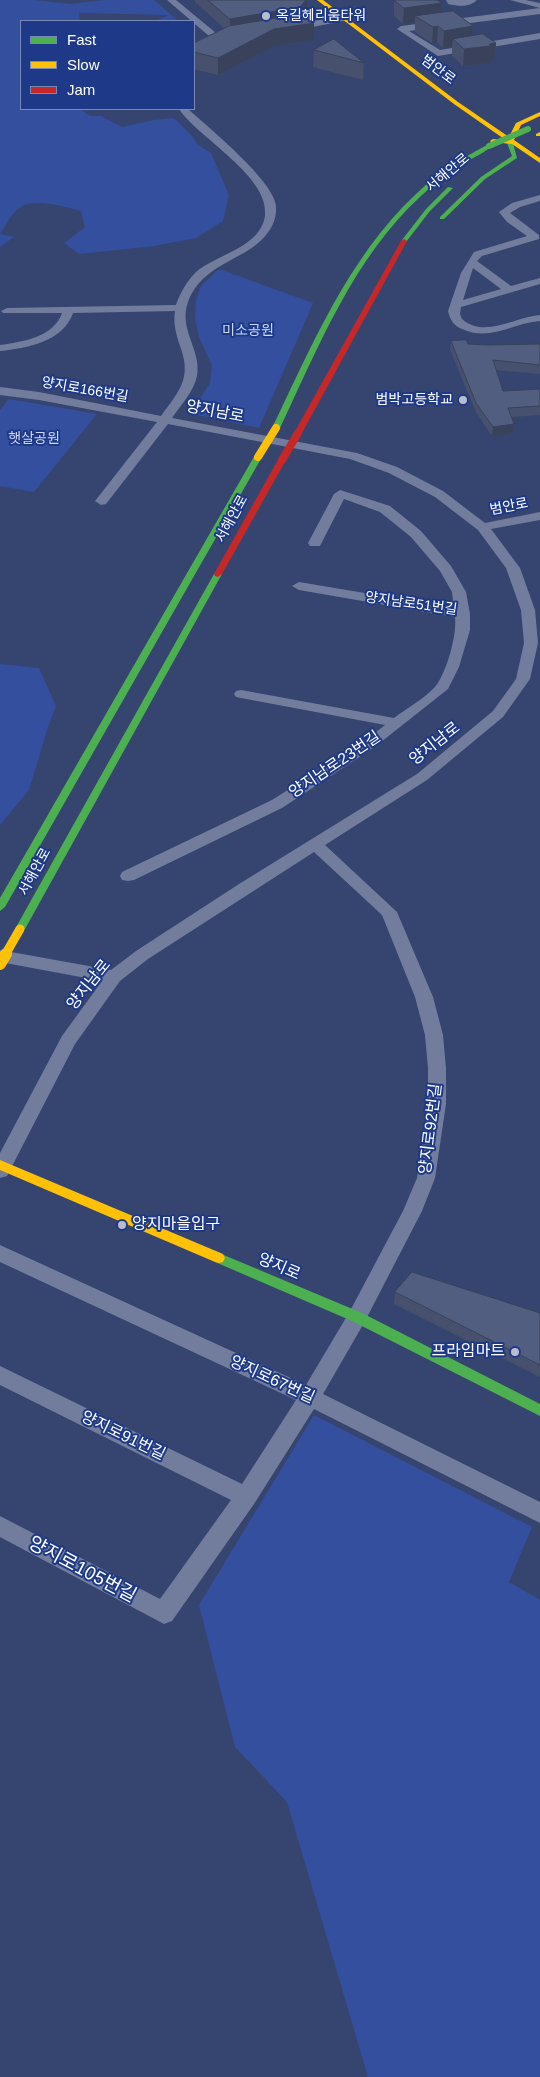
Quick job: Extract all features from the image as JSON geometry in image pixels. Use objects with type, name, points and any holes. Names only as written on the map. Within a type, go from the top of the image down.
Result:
[{"type":"main road","name":"범안로","points":[[320,0],[510,143],[534,166]]},
{"type":"main road","points":[[459,106],[494,116]]},
{"type":"main road","points":[[459,106],[468,125]]},
{"type":"main road","points":[[436,225],[447,211],[490,173],[515,157],[510,143],[518,124],[540,113]]},
{"type":"main road","points":[[510,117],[540,113]]},
{"type":"main road","points":[[334,312],[372,231],[392,206],[422,179],[468,148],[485,140],[510,143],[537,133]]},
{"type":"main road","name":"서해안로","points":[[0,907],[276,428],[334,312],[378,241],[408,205],[456,166],[489,146],[537,133]]},
{"type":"main road","name":"서해안로","points":[[473,169],[537,133]]},
{"type":"main road","points":[[490,173],[506,168],[534,166]]},
{"type":"main road","name":"서해안로","points":[[0,964],[364,317],[408,234],[428,210],[462,178]]},
{"type":"main road","points":[[364,317],[403,267]]},
{"type":"main road","name":"양지로","points":[[1,1167],[357,1317],[540,1410]]},
{"type":"street","points":[[171,0],[219,40]]},
{"type":"street","points":[[450,0],[460,4],[468,4],[473,0]]},
{"type":"street","points":[[514,0],[540,6]]},
{"type":"street","points":[[540,11],[401,29],[438,54],[540,36]]},
{"type":"street","points":[[287,28],[345,18]]},
{"type":"street","points":[[207,43],[228,39]]},
{"type":"street","points":[[101,502],[165,420],[184,392],[192,373],[192,367],[180,327],[179,308],[196,277],[246,248],[262,233],[270,217],[269,197],[260,184],[184,110]]},
{"type":"street","points":[[537,239],[510,220],[504,212],[516,205],[539,198]]},
{"type":"street","points":[[537,239],[478,254],[472,262],[456,305],[454,316],[458,322],[475,331],[492,331],[528,319],[540,318]]},
{"type":"street","points":[[472,262],[508,288]]},
{"type":"street","points":[[456,305],[540,280]]},
{"type":"street","points":[[7,311],[179,308]]},
{"type":"street","points":[[0,348],[26,344],[56,330],[63,324],[69,309]]},
{"type":"street","name":"양지로166번길","points":[[0,391],[40,396],[165,420]]},
{"type":"street","name":"양지남로","points":[[1,1167],[68,1041],[114,977],[142,955],[229,898],[422,777],[498,714],[524,679],[531,643],[528,610],[513,568],[483,527],[439,494],[392,470],[352,456],[165,420]]},
{"type":"street","name":"양지남로51번길","points":[[299,586],[463,614],[458,592],[446,568],[416,534],[385,509],[340,494],[315,543]]},
{"type":"street","name":"범안로","points":[[483,527],[540,516]]},
{"type":"street","points":[[398,723],[441,690],[452,667],[464,630],[463,614]]},
{"type":"street","name":"양지남로23번길","points":[[241,694],[398,723]]},
{"type":"street","name":"양지남로23번길","points":[[128,876],[276,804],[398,723]]},
{"type":"street","name":"양지로92번길","points":[[316,845],[389,912],[424,997],[434,1035],[437,1068],[437,1104],[426,1178],[412,1211],[357,1317]]},
{"type":"street","points":[[0,956],[114,977]]},
{"type":"street","name":"양지로67번길","points":[[0,1253],[310,1398],[540,1513]]},
{"type":"street","points":[[246,1497],[310,1398],[357,1317]]},
{"type":"street","name":"양지로91번길","points":[[0,1375],[246,1497]]},
{"type":"street","name":"양지로105번길","points":[[0,1526],[164,1613],[246,1497]]},
{"type":"green space","points":[[0,0],[34,0],[71,4],[104,0],[154,0],[177,20],[157,20],[169,15],[79,13],[80,20],[20,20],[20,110],[81,110],[90,116],[101,116],[122,127],[174,118],[198,145],[211,153],[229,195],[223,221],[196,238],[154,246],[79,254],[64,243],[85,227],[81,211],[49,204],[32,203],[19,208],[0,234]]},
{"type":"green space","points":[[0,234],[14,237],[0,247]]},
{"type":"green space","name":"미소공원","points":[[219,269],[313,303],[259,428],[197,415],[193,410],[210,383],[212,366],[199,337],[195,318],[196,300],[201,286]]},
{"type":"green space","name":"햇살공원","points":[[9,399],[97,414],[34,492],[0,486],[0,410]]},
{"type":"green space","points":[[0,664],[39,668],[56,706],[29,790],[0,825]]},
{"type":"green space","points":[[314,1415],[532,1527],[509,1582],[540,1600],[540,2077],[368,2077],[287,1802],[235,1747],[199,1605]]},
{"type":"building","points":[[208,0],[306,0],[300,7],[230,19]]},
{"type":"building","points":[[394,0],[437,0],[442,3],[404,8]]},
{"type":"building","points":[[453,11],[473,26],[444,31],[438,26],[433,27],[415,16]]},
{"type":"building","points":[[302,14],[314,23],[274,29],[218,58],[195,52],[195,43],[229,26]]},
{"type":"building","points":[[483,34],[496,43],[489,44],[491,46],[464,49],[453,39]]},
{"type":"building","points":[[334,39],[364,63],[314,50]]},
{"type":"building","name":"범박고등학교","points":[[466,340],[468,344],[540,344],[540,365],[493,360],[503,391],[540,389],[540,406],[508,408],[514,424],[493,427],[476,403],[451,341]]},
{"type":"building","name":"프라임마트","points":[[412,1272],[540,1313],[540,1365],[395,1292]]},
{"type":"traffic: fast","points":[[489,146],[528,129]]},
{"type":"traffic: fast","points":[[442,218],[483,178],[515,157],[510,143]]},
{"type":"traffic: fast","points":[[276,428],[334,310],[368,255],[409,204],[427,187],[457,165],[489,146]]},
{"type":"traffic: fast","points":[[404,241],[428,210],[450,188]]},
{"type":"traffic: fast","points":[[0,907],[258,457]]},
{"type":"traffic: fast","points":[[20,929],[218,574]]},
{"type":"traffic: fast","points":[[219,1258],[357,1317],[540,1410]]},
{"type":"traffic: slow","points":[[320,0],[456,103],[540,161]]},
{"type":"traffic: slow","points":[[493,141],[510,143],[518,124],[540,114]]},
{"type":"traffic: slow","points":[[258,457],[276,428]]},
{"type":"traffic: slow","points":[[0,964],[20,929]]},
{"type":"traffic: slow","points":[[0,1165],[219,1258]]},
{"type":"traffic: jam","points":[[298,433],[404,241]]},
{"type":"traffic: jam","points":[[282,460],[298,433]]},
{"type":"traffic: jam","points":[[218,574],[282,460]]},
{"type":"place","name":"옥길헤리움타워","points":[[266,16]]},
{"type":"place","name":"범박고등학교","points":[[463,400]]},
{"type":"place","name":"양지마을입구","points":[[122,1225]]},
{"type":"place","name":"프라임마트","points":[[515,1352]]}]
